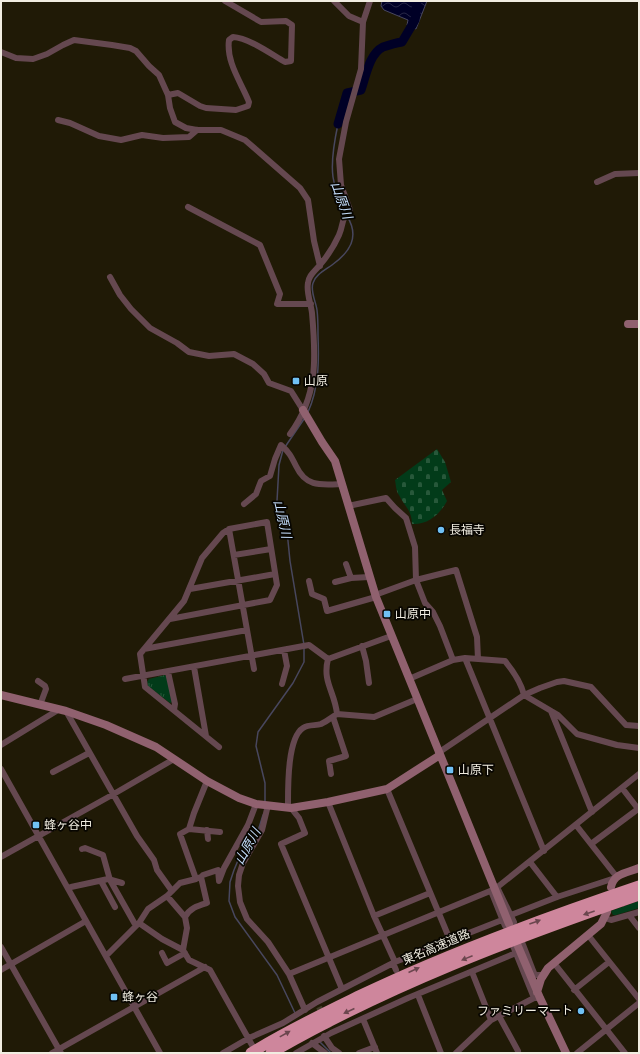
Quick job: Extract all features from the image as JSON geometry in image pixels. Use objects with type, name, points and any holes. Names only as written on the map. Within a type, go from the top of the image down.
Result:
[{"type":"highway","name":"東名高速道路","points":[[252,1049],[436,960],[503,934],[639,886]]},
{"type":"highway","name":"東名高速道路","points":[[271,1053],[334,1018],[440,969],[507,942],[639,895]]},
{"type":"street","points":[[168,95],[178,93],[206,108],[236,110],[248,106],[249,102],[228,54],[229,40],[233,37],[238,37],[247,41],[285,62],[291,61],[292,25],[286,21],[261,22],[225,1]]},
{"type":"street","points":[[334,1],[349,16],[363,22]]},
{"type":"street","points":[[290,434],[297,424],[303,410],[310,390],[314,370],[311,304],[307,285],[309,276],[320,266],[339,235],[344,217],[350,210],[341,185],[339,159],[346,122],[361,69],[363,22],[370,1]]},
{"type":"street","points":[[1,52],[16,58],[33,59],[47,54],[74,40],[130,48],[136,51],[159,75],[168,95],[170,108],[175,122],[186,128],[197,130],[221,130],[244,140],[300,188],[308,200],[314,240],[320,266]]},
{"type":"street","points":[[58,120],[70,122],[99,136],[121,140],[142,135],[163,138],[189,137],[197,130]]},
{"type":"street","points":[[597,182],[615,174],[639,173]]},
{"type":"street","points":[[188,206],[260,245],[280,294],[277,304],[311,304]]},
{"type":"street","points":[[110,277],[130,309],[150,328],[177,343],[189,352],[210,356],[234,354],[253,364],[264,374],[269,383],[291,391],[335,461],[375,596],[508,923]]},
{"type":"street","points":[[628,324],[639,324]]},
{"type":"street","points":[[244,504],[256,494],[261,481],[270,476],[275,458],[281,445],[288,451],[300,475],[307,481],[317,484],[341,484]]},
{"type":"street","points":[[348,506],[386,498],[406,518],[415,547],[416,580],[425,603],[433,612],[440,626],[453,660]]},
{"type":"street","points":[[170,619],[270,600],[277,585],[267,522],[229,529],[223,533],[202,558],[184,601],[140,654],[145,687],[219,747]]},
{"type":"street","points":[[229,529],[254,669]]},
{"type":"street","points":[[234,555],[271,549]]},
{"type":"street","points":[[346,564],[351,578]]},
{"type":"street","points":[[309,581],[312,594],[324,599],[327,611],[375,596],[416,580],[456,570],[471,622],[477,637],[478,659]]},
{"type":"street","points":[[190,589],[275,574]]},
{"type":"street","points":[[335,582],[351,578],[369,577]]},
{"type":"street","points":[[144,649],[247,630]]},
{"type":"street","points":[[328,659],[391,636]]},
{"type":"street","points":[[125,680],[309,645],[328,659]]},
{"type":"street","points":[[362,646],[369,682]]},
{"type":"street","points":[[282,684],[288,666],[284,650]]},
{"type":"street","points":[[465,658],[544,850]]},
{"type":"street","points":[[409,679],[453,660],[465,658],[506,661],[517,676],[524,695],[558,715],[577,734],[639,748]]},
{"type":"street","points":[[328,659],[326,676],[336,705],[335,716],[346,756],[329,761],[331,774]]},
{"type":"street","points":[[194,667],[206,736]]},
{"type":"street","points":[[168,672],[175,704],[174,710]]},
{"type":"street","points":[[38,681],[45,686],[46,689],[40,705]]},
{"type":"street","points":[[1,695],[86,717],[156,747],[207,781],[239,798],[256,804],[290,808],[328,802],[387,788],[524,695],[557,682],[564,681],[591,687],[626,725],[639,726]]},
{"type":"street","points":[[342,989],[281,844],[305,833],[299,818],[290,808],[288,769],[295,739],[300,730],[306,726],[321,724],[335,716],[374,716],[417,699]]},
{"type":"street","points":[[1,745],[62,711]]},
{"type":"street","points":[[62,711],[89,753],[137,836],[154,860],[157,870],[172,891]]},
{"type":"street","points":[[551,711],[592,812]]},
{"type":"street","points":[[53,772],[89,753]]},
{"type":"street","points":[[1,857],[174,759]]},
{"type":"street","points":[[1,769],[160,1053]]},
{"type":"street","points":[[289,974],[494,889],[530,862],[639,774]]},
{"type":"street","points":[[189,829],[207,781]]},
{"type":"street","points":[[387,788],[450,940]]},
{"type":"street","points":[[591,844],[639,809],[622,788]]},
{"type":"street","points":[[328,802],[396,970]]},
{"type":"street","points":[[106,956],[137,924],[148,909],[167,896],[180,883],[218,870],[219,881],[224,868],[248,825],[256,804]]},
{"type":"street","points":[[268,805],[262,830],[243,863],[239,875],[238,886],[240,902],[247,919],[268,942],[289,974],[305,1010]]},
{"type":"street","points":[[576,825],[616,877]]},
{"type":"street","points":[[185,917],[189,910],[207,903],[180,834],[189,829],[220,832]]},
{"type":"street","points":[[207,830],[208,839]]},
{"type":"street","points":[[82,849],[85,848],[103,855],[110,880],[137,924],[184,951],[189,960],[210,970],[249,1038],[252,1049]]},
{"type":"street","points":[[530,862],[557,897]]},
{"type":"street","points":[[508,923],[511,915],[639,868]]},
{"type":"street","points":[[611,887],[616,877]]},
{"type":"street","points":[[68,888],[70,886],[110,880],[122,883]]},
{"type":"street","points":[[101,881],[115,907]]},
{"type":"street","points":[[494,889],[511,915]]},
{"type":"street","points":[[374,916],[430,893]]},
{"type":"street","points":[[162,953],[167,963],[184,951],[187,928],[185,917],[167,896]]},
{"type":"street","points":[[456,1053],[491,1020],[537,996],[548,968],[601,924],[606,915],[611,920],[639,912]]},
{"type":"street","points":[[629,915],[639,928]]},
{"type":"street","points":[[1,970],[86,921]]},
{"type":"street","points":[[223,1053],[249,1038],[283,1023],[342,989],[394,962],[450,940],[508,923]]},
{"type":"street","points":[[588,935],[639,999]]},
{"type":"street","points":[[517,944],[534,973],[536,975],[544,975]]},
{"type":"street","points":[[517,944],[516,953],[566,1053]]},
{"type":"street","points":[[517,944],[537,996]]},
{"type":"street","points":[[1,947],[60,1051]]},
{"type":"street","points":[[296,1053],[323,1037],[330,1031],[364,1019],[408,998],[516,953]]},
{"type":"street","points":[[574,990],[609,962]]},
{"type":"street","points":[[554,963],[625,1053]]},
{"type":"street","points":[[52,1053],[60,1051],[134,1007],[206,967]]},
{"type":"street","points":[[472,972],[491,1020]]},
{"type":"street","points":[[405,991],[408,998]]},
{"type":"street","points":[[418,995],[441,1053]]},
{"type":"street","points":[[578,1053],[639,1003]]},
{"type":"street","points":[[499,1016],[518,1051]]},
{"type":"street","points":[[364,1019],[377,1053]]},
{"type":"street","points":[[323,1037],[332,1048],[339,1053]]},
{"type":"street","points":[[314,1042],[325,1053]]},
{"type":"street","points":[[359,1053],[375,1046]]},
{"type":"green space","points":[[437,449],[445,462],[451,482],[442,490],[447,501],[433,518],[423,523],[412,524],[411,515],[397,492],[395,480]]},
{"type":"green space","points":[[165,675],[167,677],[172,702],[170,703],[148,686],[147,682],[149,679]]},
{"type":"green space","points":[[639,901],[639,908],[616,915],[613,915],[611,911]]},
{"type":"water","points":[[382,1],[427,1],[416,29],[407,25],[408,20],[384,10],[381,6]]},
{"type":"waterway","name":"山原川","points":[[338,124],[347,93],[361,90],[374,55],[383,47],[402,42],[415,20],[417,1]]},
{"type":"waterway","name":"山原川","points":[[338,124],[334,150],[333,171],[336,191],[345,213]]},
{"type":"waterway","name":"山原川","points":[[308,412],[314,394],[318,364],[318,316],[312,286],[314,280],[344,255],[351,244],[353,231],[347,216]]},
{"type":"waterway","name":"山原川","points":[[285,447],[304,419]]},
{"type":"waterway","name":"山原川","points":[[283,450],[279,465],[277,501],[286,521],[290,561],[304,645]]},
{"type":"waterway","name":"山原川","points":[[265,801],[265,783],[256,746],[258,732],[293,683],[304,662],[304,648]]},
{"type":"waterway","name":"山原川","points":[[263,815],[258,831],[239,858],[234,870],[230,882],[229,901],[235,917],[277,975],[295,1013]]},
{"type":"waterway","name":"山原川","points":[[319,1041],[331,1053]]},
{"type":"tunnel","points":[[319,1007],[329,1028]]},
{"type":"place","name":"山原","points":[[296,381]]},
{"type":"place","name":"長福寺","points":[[441,530]]},
{"type":"place","name":"山原中","points":[[387,614]]},
{"type":"place","name":"山原下","points":[[450,770]]},
{"type":"place","name":"蜂ヶ谷中","points":[[36,825]]},
{"type":"place","name":"蜂ヶ谷","points":[[114,997]]},
{"type":"place","name":"ファミリーマート","points":[[581,1011]]}]
